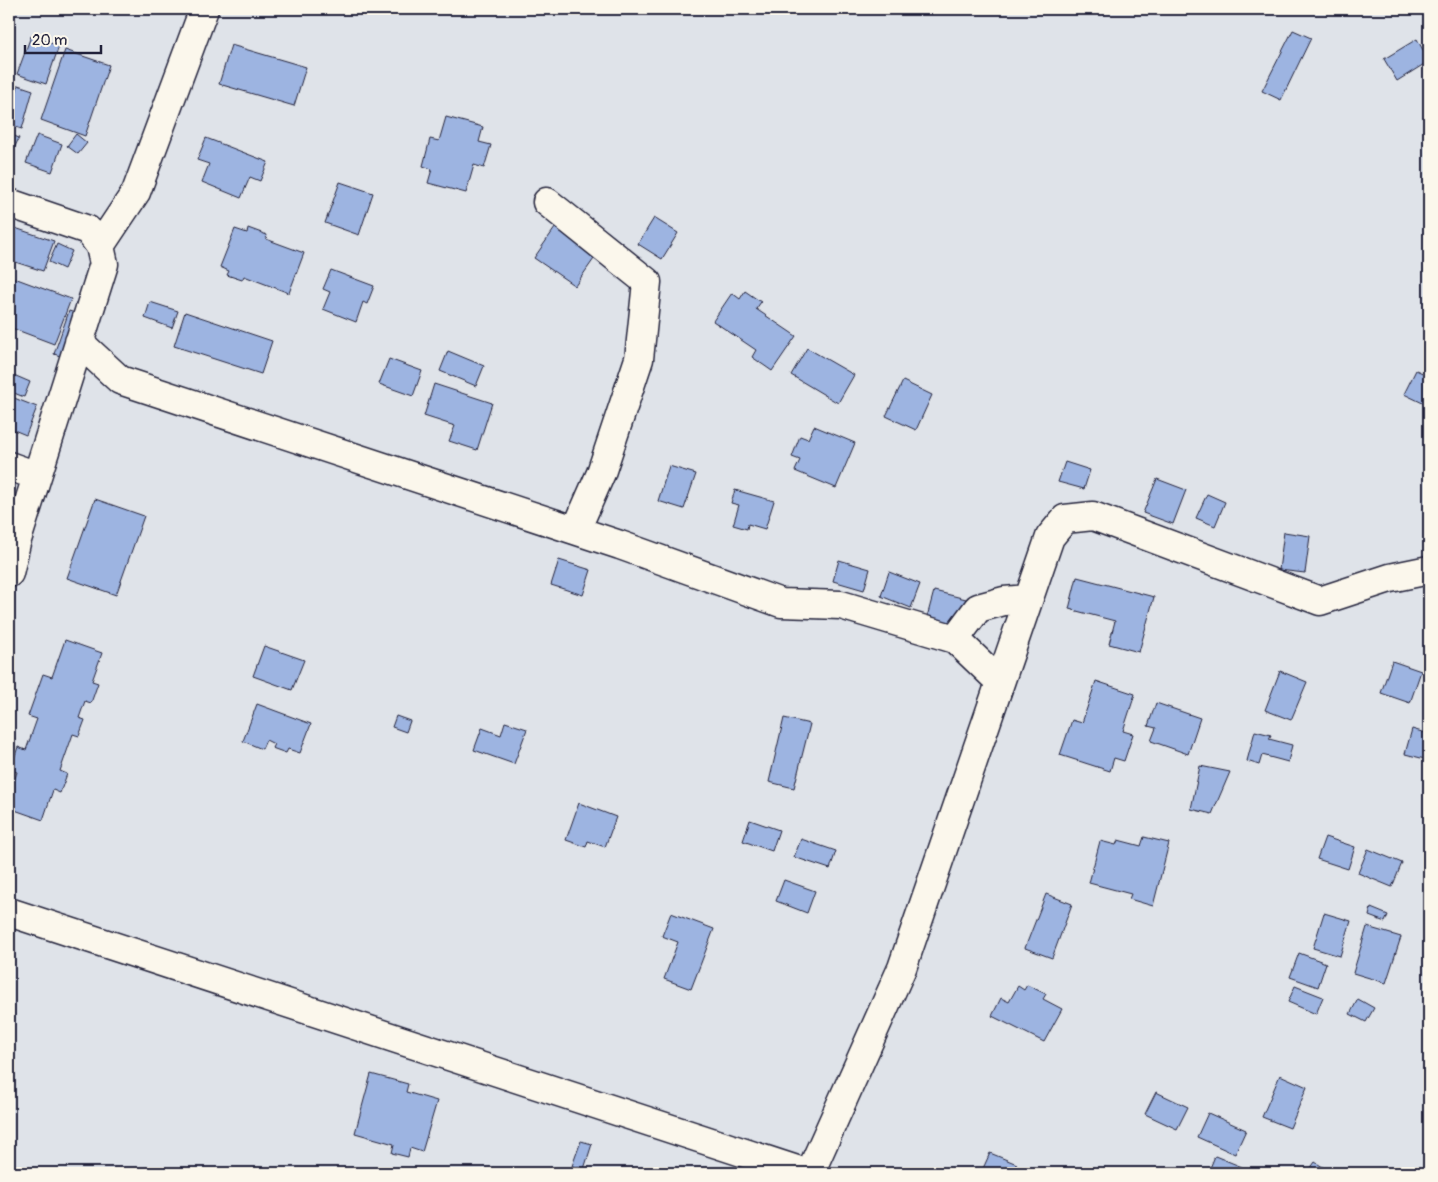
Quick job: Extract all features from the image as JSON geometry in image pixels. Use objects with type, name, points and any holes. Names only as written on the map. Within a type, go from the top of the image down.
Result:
[{"type":"street","points":[[100,246],[136,192],[204,9]]},
{"type":"street","points":[[547,202],[647,282],[639,359],[601,473],[576,530]]},
{"type":"street","points":[[9,203],[88,230],[100,246],[104,264],[37,476],[9,573]]},
{"type":"street","points":[[79,342],[120,380],[576,530],[781,603],[841,605],[955,639],[1000,682]]},
{"type":"street","points":[[9,466],[37,476]]},
{"type":"street","points":[[810,1173],[902,968],[1050,537],[1065,519],[1093,516],[1320,601],[1390,578],[1429,570]]},
{"type":"street","points":[[955,639],[978,608],[1004,601],[1028,599]]},
{"type":"street","points":[[9,912],[806,1173]]},
{"type":"building","points":[[1293,30],[1311,38],[1281,100],[1262,91]]},
{"type":"building","points":[[31,36],[59,46],[46,84],[17,74]]},
{"type":"building","points":[[1417,39],[1429,61],[1397,81],[1384,59]]},
{"type":"building","points":[[231,45],[306,67],[294,106],[219,84]]},
{"type":"building","points":[[65,50],[109,65],[85,136],[41,120]]},
{"type":"building","points":[[18,85],[33,90],[22,129],[9,125]]},
{"type":"building","points":[[446,117],[483,127],[479,142],[491,145],[484,168],[474,165],[466,193],[428,183],[432,169],[423,166],[430,139],[439,141]]},
{"type":"building","points":[[9,134],[19,138],[9,159]]},
{"type":"building","points":[[76,134],[87,143],[78,154],[67,146]]},
{"type":"building","points":[[37,135],[62,144],[52,172],[26,163]]},
{"type":"building","points":[[206,138],[268,162],[260,181],[250,177],[241,198],[202,182],[209,164],[197,160]]},
{"type":"building","points":[[340,182],[373,193],[359,235],[325,223]]},
{"type":"building","points":[[654,218],[678,233],[662,259],[638,244]]},
{"type":"building","points":[[9,226],[54,241],[43,271],[9,260]]},
{"type":"building","points":[[248,228],[267,235],[266,239],[304,253],[289,293],[244,276],[242,280],[227,275],[229,271],[220,267],[235,229],[247,233]]},
{"type":"building","points":[[555,228],[596,256],[575,286],[534,258]]},
{"type":"building","points":[[57,244],[72,251],[64,269],[49,262]]},
{"type":"building","points":[[331,270],[374,286],[367,304],[363,302],[356,322],[323,309],[330,292],[323,289]]},
{"type":"building","points":[[9,276],[71,299],[54,344],[9,327]]},
{"type":"building","points":[[745,291],[761,302],[756,309],[796,336],[772,371],[752,357],[756,350],[713,321],[732,293],[740,299]]},
{"type":"building","points":[[150,302],[178,311],[172,328],[145,318]]},
{"type":"building","points":[[69,311],[84,316],[70,359],[54,354]]},
{"type":"building","points":[[185,312],[272,341],[261,374],[174,346]]},
{"type":"building","points":[[807,348],[854,375],[838,403],[791,375]]},
{"type":"building","points":[[448,351],[484,366],[476,386],[440,371]]},
{"type":"building","points":[[389,359],[422,371],[413,396],[379,384]]},
{"type":"building","points":[[1416,370],[1429,376],[1429,406],[1404,394]]},
{"type":"building","points":[[9,373],[30,382],[24,397],[9,391]]},
{"type":"building","points":[[903,381],[932,395],[916,430],[886,416]]},
{"type":"building","points":[[434,384],[492,403],[477,450],[449,441],[455,426],[424,416]]},
{"type":"building","points":[[9,396],[37,407],[26,435],[9,428]]},
{"type":"building","points":[[814,426],[855,443],[836,488],[795,471],[800,460],[792,457],[800,436],[808,439]]},
{"type":"building","points":[[1065,462],[1090,470],[1084,489],[1058,482]]},
{"type":"building","points":[[669,466],[696,474],[684,509],[658,501]]},
{"type":"building","points":[[1157,479],[1186,490],[1173,524],[1143,513]]},
{"type":"building","points":[[735,490],[774,501],[765,529],[748,524],[747,529],[733,525],[739,505],[731,503]]},
{"type":"building","points":[[1207,494],[1225,502],[1215,526],[1196,518]]},
{"type":"building","points":[[95,499],[144,516],[116,595],[67,578]]},
{"type":"building","points":[[1284,532],[1310,536],[1305,573],[1279,570]]},
{"type":"building","points":[[559,560],[591,570],[583,595],[551,585]]},
{"type":"building","points":[[839,560],[870,569],[864,590],[833,581]]},
{"type":"building","points":[[889,572],[920,584],[911,608],[881,596]]},
{"type":"building","points":[[1077,577],[1154,597],[1139,652],[1109,644],[1115,621],[1069,609]]},
{"type":"building","points":[[934,591],[966,599],[959,625],[927,617]]},
{"type":"building","points":[[65,640],[102,653],[92,681],[98,683],[91,703],[85,701],[79,718],[85,720],[79,736],[73,734],[60,771],[67,774],[60,793],[53,790],[43,820],[9,808],[9,797],[17,772],[10,770],[18,747],[26,750],[37,719],[28,716],[43,674],[52,677]]},
{"type":"building","points":[[264,646],[304,660],[292,690],[253,676]]},
{"type":"building","points":[[1392,661],[1421,671],[1410,703],[1381,693]]},
{"type":"building","points":[[1280,671],[1307,682],[1291,720],[1265,710]]},
{"type":"building","points":[[1096,681],[1135,694],[1123,731],[1133,734],[1124,761],[1114,758],[1110,771],[1060,755],[1072,720],[1082,723]]},
{"type":"building","points":[[1156,703],[1200,718],[1188,754],[1151,741],[1156,728],[1148,726]]},
{"type":"building","points":[[257,704],[311,724],[300,753],[288,749],[286,753],[272,748],[274,744],[266,740],[262,749],[243,741]]},
{"type":"building","points":[[396,716],[410,721],[406,732],[392,727]]},
{"type":"building","points":[[784,718],[810,724],[794,788],[769,782]]},
{"type":"building","points":[[505,722],[527,729],[514,764],[474,750],[482,728],[501,735]]},
{"type":"building","points":[[1412,729],[1429,734],[1429,760],[1405,754]]},
{"type":"building","points":[[1255,731],[1271,735],[1269,739],[1292,745],[1288,762],[1262,755],[1259,765],[1247,761]]},
{"type":"building","points":[[1200,766],[1230,772],[1212,814],[1191,809]]},
{"type":"building","points":[[579,803],[616,817],[605,847],[588,841],[586,847],[566,840]]},
{"type":"building","points":[[750,820],[779,830],[772,851],[743,841]]},
{"type":"building","points":[[1144,837],[1169,843],[1153,906],[1129,899],[1131,894],[1089,883],[1100,841],[1116,845],[1118,840],[1141,846]]},
{"type":"building","points":[[1325,837],[1355,847],[1348,869],[1317,859]]},
{"type":"building","points":[[801,839],[836,851],[830,869],[794,857]]},
{"type":"building","points":[[1368,849],[1402,863],[1392,887],[1358,873]]},
{"type":"building","points":[[784,880],[815,891],[807,913],[776,901]]},
{"type":"building","points":[[1046,894],[1072,904],[1052,958],[1025,948]]},
{"type":"building","points":[[1371,908],[1388,915],[1385,922],[1369,916]]},
{"type":"building","points":[[671,913],[714,929],[691,989],[664,979],[678,942],[662,936]]},
{"type":"building","points":[[1324,913],[1351,921],[1340,956],[1313,948]]},
{"type":"building","points":[[1367,927],[1401,937],[1386,983],[1353,973]]},
{"type":"building","points":[[1299,953],[1326,963],[1318,987],[1290,977]]},
{"type":"building","points":[[1027,985],[1046,994],[1043,999],[1062,1009],[1044,1042],[992,1016],[1001,998],[1009,1002],[1018,986],[1024,990]]},
{"type":"building","points":[[1295,986],[1323,997],[1316,1014],[1288,1002]]},
{"type":"building","points":[[1358,999],[1374,1008],[1366,1022],[1350,1014]]},
{"type":"building","points":[[371,1074],[408,1084],[406,1092],[437,1101],[422,1152],[410,1148],[408,1157],[392,1153],[394,1144],[355,1133]]},
{"type":"building","points":[[1280,1075],[1307,1087],[1290,1128],[1262,1117]]},
{"type":"building","points":[[1156,1092],[1188,1107],[1177,1129],[1145,1114]]},
{"type":"building","points":[[1208,1113],[1246,1130],[1235,1154],[1197,1137]]},
{"type":"building","points":[[581,1141],[592,1144],[584,1169],[572,1166]]},
{"type":"building","points":[[990,1153],[1017,1164],[1013,1173],[981,1173]]},
{"type":"building","points":[[1215,1156],[1242,1167],[1240,1173],[1208,1173]]},
{"type":"building","points":[[1315,1162],[1332,1173],[1307,1173]]}]
